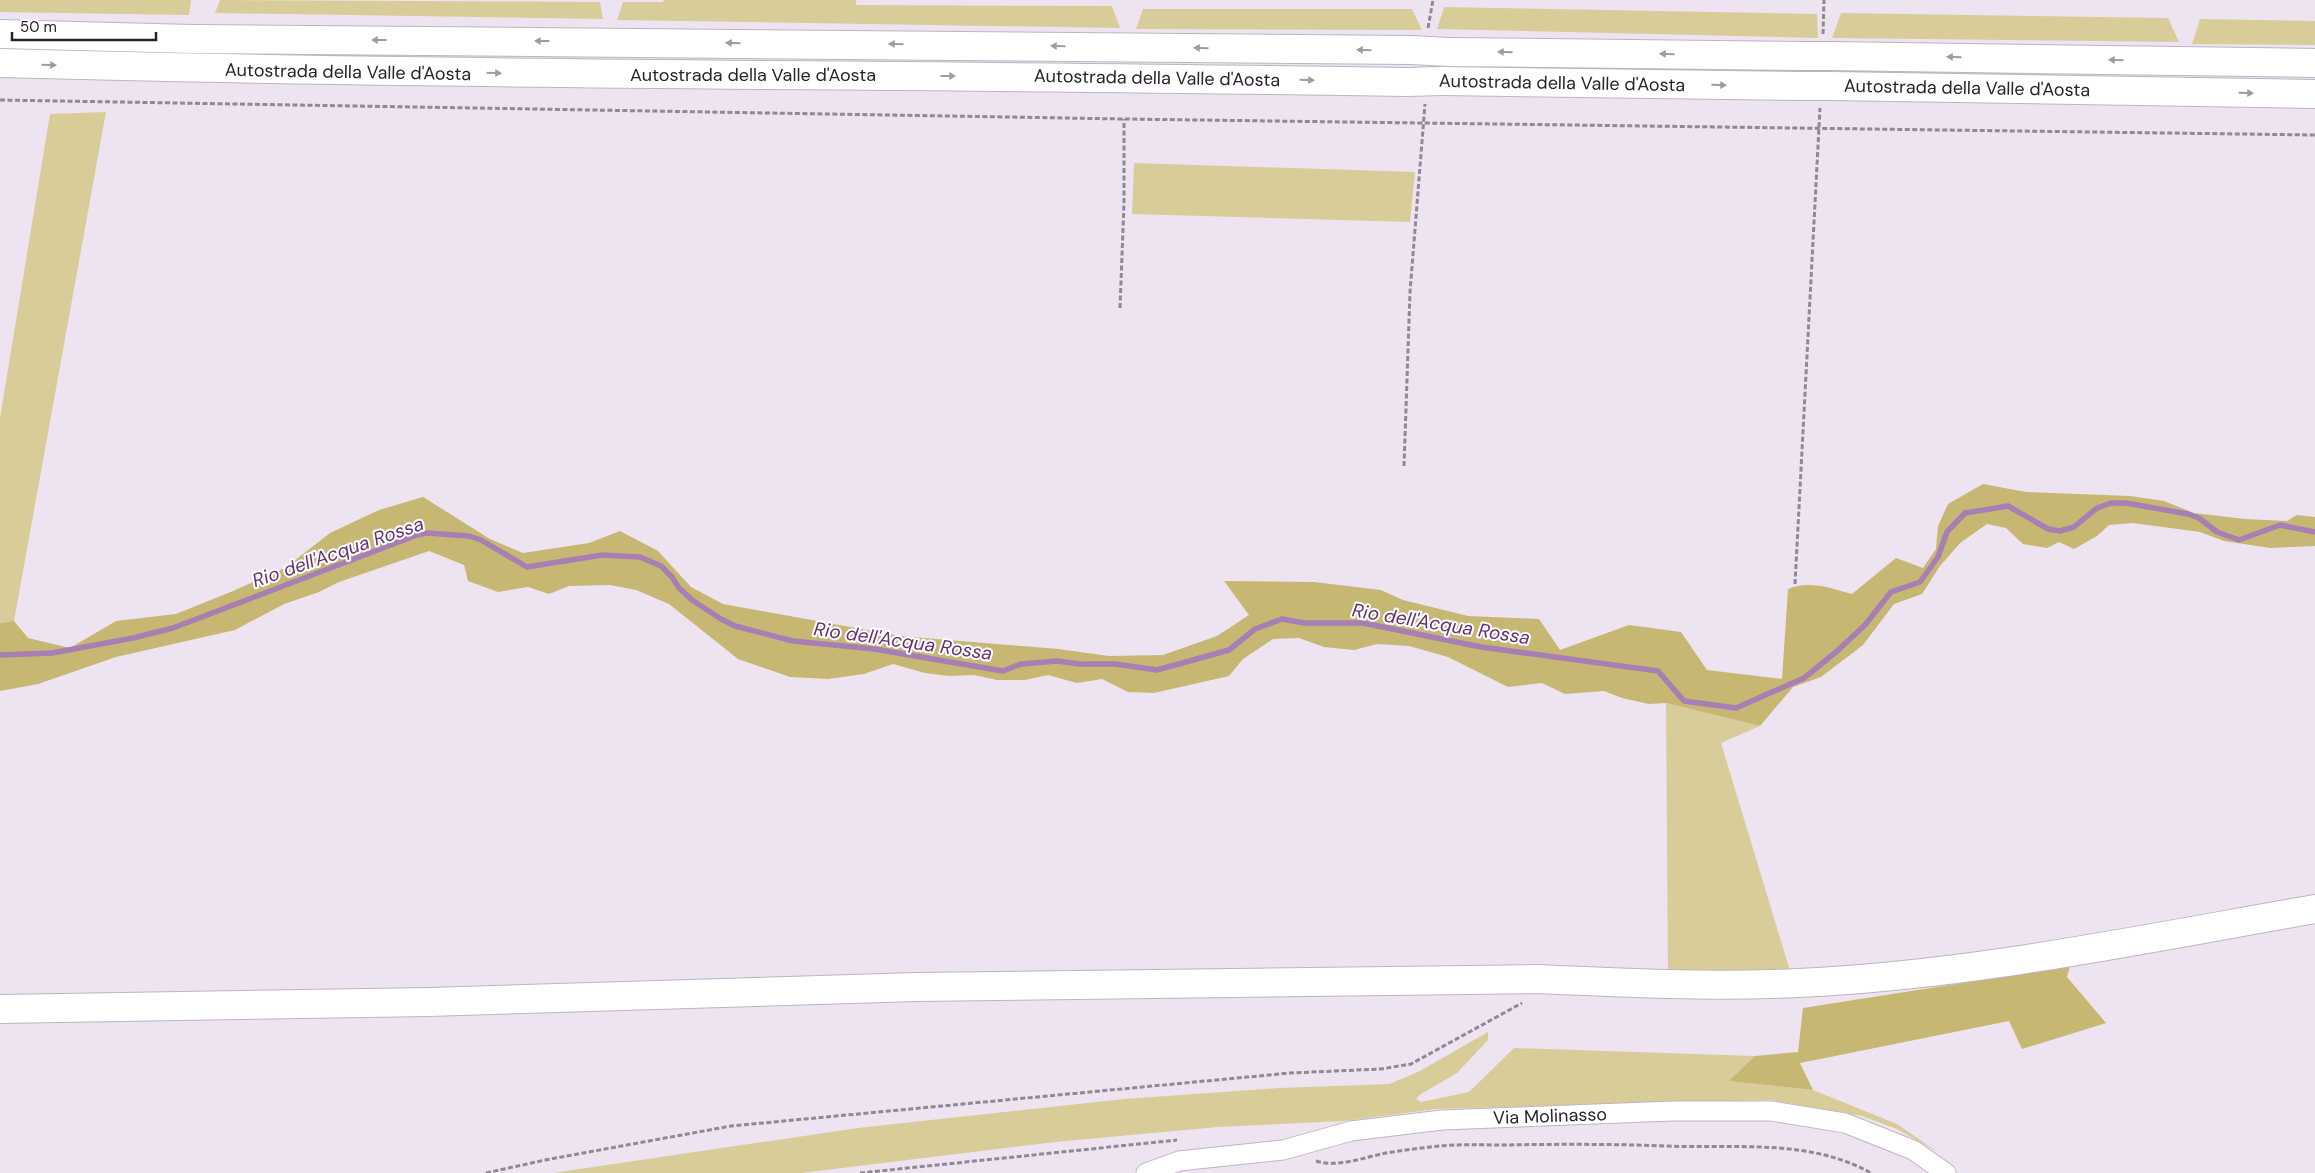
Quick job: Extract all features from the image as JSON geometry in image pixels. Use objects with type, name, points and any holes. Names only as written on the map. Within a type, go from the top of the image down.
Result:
[{"type":"main road","name":"Autostrada della Valle d'Aosta","points":[[0,34],[205,39],[1107,46],[2315,63]]},
{"type":"main road","name":"Autostrada della Valle d'Aosta","points":[[0,64],[218,70],[1105,77],[2315,94]]},
{"type":"main road","points":[[0,1009],[429,1002],[916,987],[1538,979],[1638,983],[1797,983],[1974,968],[2315,909]]},
{"type":"street","name":"Via Molinasso","points":[[1146,1173],[1179,1160],[1283,1150],[1351,1131],[1442,1120],[1672,1111],[1771,1111],[1845,1123],[1913,1150],[1946,1173]]},
{"type":"path","points":[[1429,20],[1433,0]]},
{"type":"path","points":[[0,100],[1124,120],[1425,122],[2315,135]]},
{"type":"path","points":[[1120,308],[1124,203],[1124,120]]},
{"type":"path","points":[[1404,466],[1410,292],[1425,122]]},
{"type":"path","points":[[1795,584],[1819,129]]},
{"type":"path","points":[[486,1173],[545,1160],[731,1126],[1290,1073],[1389,1068],[1411,1064],[1535,995],[1538,979]]},
{"type":"path","points":[[860,1173],[1178,1140]]},
{"type":"path","points":[[1315,1160],[1323,1163],[1359,1160],[1388,1153],[1441,1146],[1578,1143],[1694,1147],[1754,1145],[1804,1150],[1852,1162],[1871,1173]]},
{"type":"shaded area","points":[[0,0],[191,0],[189,15],[0,12]]},
{"type":"shaded area","points":[[220,0],[600,2],[603,19],[215,13]]},
{"type":"shaded area","points":[[664,0],[856,0],[856,5],[1112,6],[1120,28],[617,20],[623,2],[663,2]]},
{"type":"shaded area","points":[[1444,7],[1817,14],[1818,38],[1437,29]]},
{"type":"shaded area","points":[[1143,9],[1412,9],[1422,30],[1136,29]]},
{"type":"shaded area","points":[[1841,13],[2168,18],[2179,42],[1832,38]]},
{"type":"shaded area","points":[[2200,19],[2315,21],[2315,45],[2192,44]]},
{"type":"shaded area","points":[[106,112],[14,621],[0,623],[0,418],[50,114]]},
{"type":"shaded area","points":[[1134,163],[1415,172],[1410,222],[1132,214]]},
{"type":"shaded area","points":[[1983,484],[2026,492],[2130,496],[2164,501],[2194,513],[2245,519],[2287,521],[2297,515],[2315,517],[2315,546],[2270,548],[2224,541],[2200,532],[2133,523],[2109,525],[2097,536],[2074,549],[2059,542],[2047,548],[2023,544],[2006,528],[1987,524],[1960,543],[1940,566],[1922,594],[1894,604],[1863,645],[1821,677],[1793,687],[1760,726],[1666,703],[1649,704],[1622,698],[1604,691],[1565,694],[1542,683],[1508,687],[1448,657],[1409,646],[1377,644],[1354,650],[1324,647],[1299,638],[1273,639],[1243,659],[1229,676],[1154,693],[1128,692],[1102,679],[1077,683],[1048,675],[1025,680],[997,680],[974,675],[949,676],[925,673],[893,664],[864,674],[828,679],[790,677],[738,659],[669,604],[636,590],[610,585],[569,586],[549,594],[528,587],[498,592],[468,581],[464,565],[429,551],[339,582],[319,592],[284,604],[235,630],[116,657],[38,684],[0,691],[0,623],[14,621],[28,638],[70,648],[116,621],[176,614],[233,591],[285,568],[330,533],[379,510],[423,497],[490,539],[523,553],[589,543],[620,531],[658,551],[691,587],[723,604],[900,636],[1058,649],[1109,656],[1163,655],[1217,636],[1249,615],[1224,581],[1314,582],[1381,590],[1403,600],[1468,616],[1539,619],[1560,650],[1629,625],[1681,632],[1707,670],[1782,679],[1788,589],[1796,586],[1812,585],[1828,587],[1852,594],[1896,558],[1923,568],[1936,549],[1938,526],[1948,504]]},
{"type":"shaded area","points":[[1666,703],[1760,726],[1721,743],[1791,974],[1668,973]]},
{"type":"shaded area","points":[[2070,966],[2067,977],[2106,1023],[2022,1049],[2009,1021],[1800,1063],[1813,1090],[1729,1081],[1755,1056],[1798,1052],[1803,1008]]},
{"type":"shaded area","points":[[1488,1032],[1488,1040],[1457,1073],[1421,1094],[1416,1099],[1421,1102],[1469,1092],[1514,1048],[1755,1056],[1730,1081],[1813,1090],[1897,1124],[1939,1153],[1897,1129],[1862,1116],[1770,1100],[1436,1109],[1344,1121],[1218,1127],[1055,1142],[801,1173],[553,1173],[858,1128],[1124,1099],[1280,1088],[1389,1084],[1418,1072]]},
{"type":"waterway","name":"Rio dell'Acqua Rossa","points":[[0,655],[52,653],[133,638],[173,628],[417,535],[427,533],[469,536],[481,540],[527,567],[602,555],[640,557],[661,566],[672,577],[679,588],[692,600],[735,626],[793,641],[874,649],[1003,671],[1021,664],[1057,661],[1080,664],[1115,664],[1157,670],[1229,650],[1255,629],[1282,619],[1304,623],[1363,623],[1481,647],[1658,671],[1684,701],[1736,708],[1804,678],[1865,625],[1891,592],[1920,582],[1938,557],[1947,532],[1965,513],[2008,506],[2048,529],[2060,531],[2074,527],[2097,508],[2111,503],[2126,503],[2188,514],[2199,518],[2217,532],[2239,540],[2280,525],[2315,532]]}]
